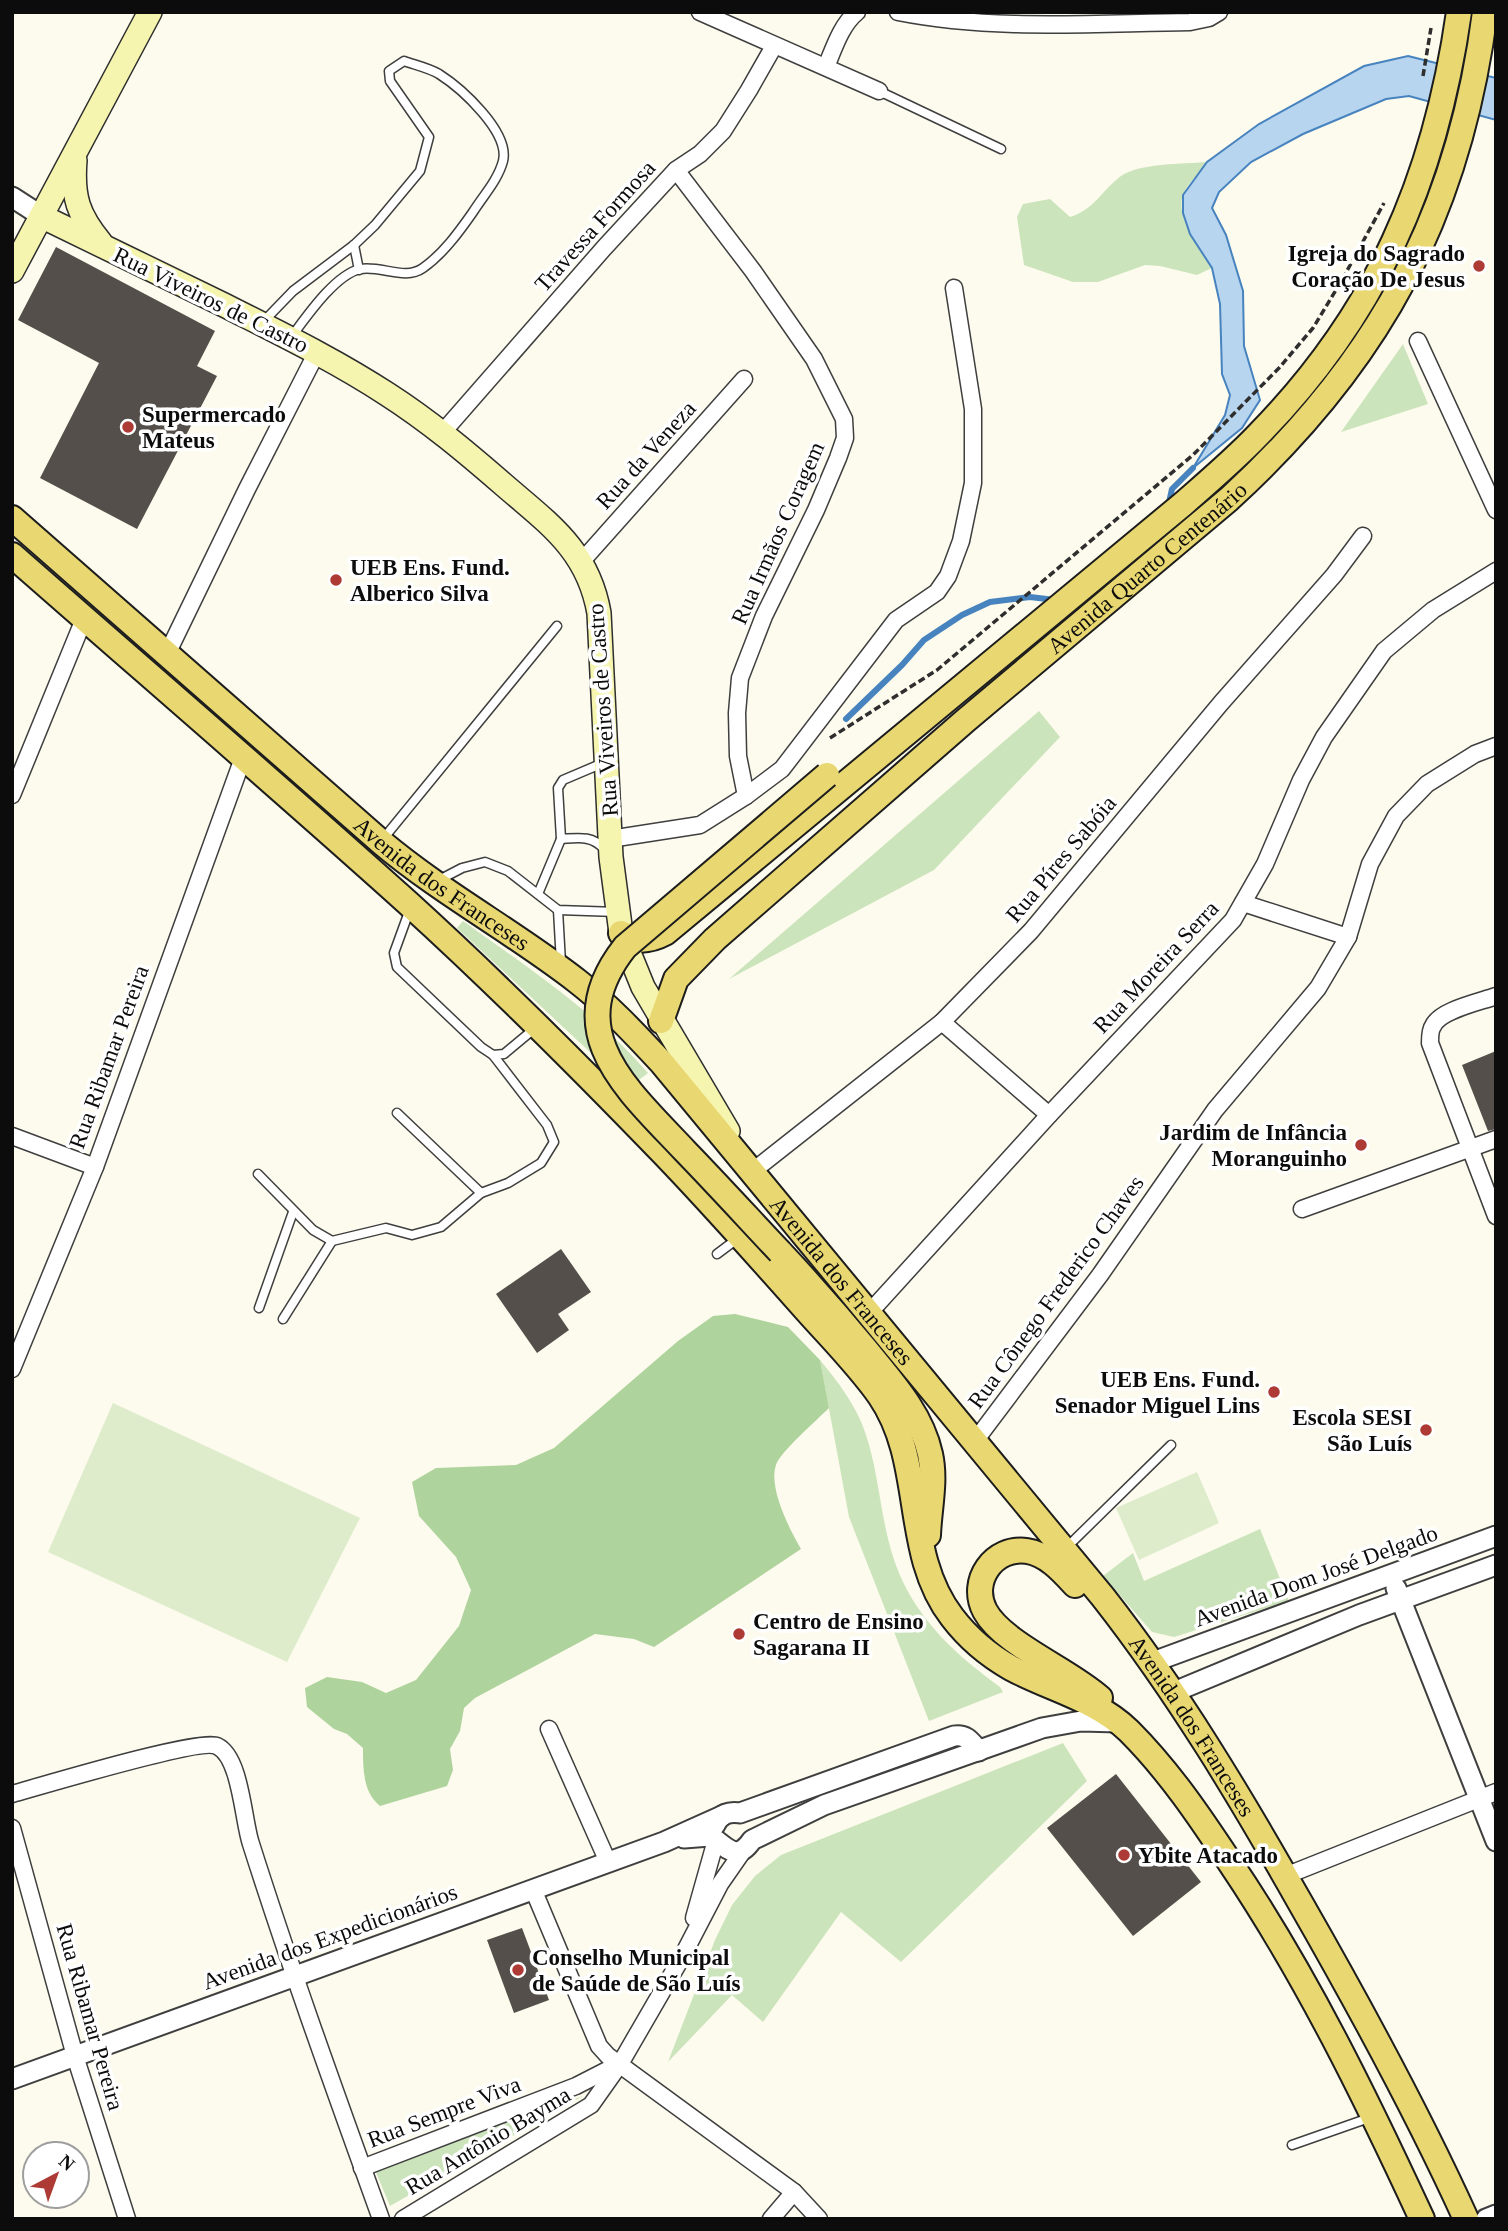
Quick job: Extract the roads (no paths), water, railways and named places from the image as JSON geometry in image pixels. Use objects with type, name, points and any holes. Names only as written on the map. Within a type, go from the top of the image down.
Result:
[{"type":"main road","points":[[12,271],[150,12]]},
{"type":"main road","name":"Avenida Quarto Centenário","points":[[619,922],[634,940],[665,933],[951,698],[1226,465],[1292,398],[1371,288],[1415,195],[1438,123],[1459,12]]},
{"type":"main road","name":"Avenida Quarto Centenário","points":[[661,1021],[671,990],[692,961],[749,908],[966,720],[1263,467],[1315,412],[1353,363],[1405,278],[1441,201],[1463,130],[1485,12]]},
{"type":"main road","points":[[75,155],[77,205],[82,218],[103,246]]},
{"type":"main road","name":"Rua Viveiros de Castro","points":[[43,217],[290,338],[386,393],[443,432],[546,521],[582,561],[596,593],[599,613],[611,848],[619,922],[638,978],[752,1171]]},
{"type":"main road","name":"Avenida dos Franceses","points":[[12,518],[381,842],[433,883],[561,970],[596,997],[637,1036],[975,1441],[1153,1662],[1219,1762],[1285,1876],[1419,2120],[1466,2219]]},
{"type":"main road","name":"Avenida dos Franceses","points":[[12,555],[411,906],[537,1027],[643,1132],[741,1236],[867,1380],[891,1414],[907,1457],[919,1535],[931,1581],[953,1619],[982,1648],[1013,1669],[1078,1697],[1119,1722],[1158,1764],[1205,1824],[1283,1944],[1311,1993],[1375,2115],[1422,2219]]},
{"type":"main road","points":[[931,1581],[928,1539],[932,1469],[927,1444],[916,1418],[897,1387],[848,1328],[628,1092],[607,1058],[597,1012],[605,977],[625,947],[827,775],[951,698]]},
{"type":"main road","points":[[1158,1764],[1118,1717],[1088,1688],[995,1625],[984,1608],[980,1588],[983,1576],[997,1558],[1006,1553],[1028,1551],[1040,1555],[1061,1570],[1219,1762]]},
{"type":"street","points":[[700,12],[879,91]]},
{"type":"street","points":[[826,67],[843,28],[857,12]]},
{"type":"street","points":[[898,12],[925,18],[1021,24],[1190,22],[1209,18],[1219,12]]},
{"type":"street","name":"Travessa Formosa","points":[[443,432],[676,170],[700,154],[723,131],[774,46]]},
{"type":"street","name":"Rua Irmãos Coragem","points":[[676,170],[753,271],[814,359],[844,419],[845,438],[834,468],[817,510],[764,616],[740,678],[737,713],[738,756],[747,796]]},
{"type":"street","name":"Rua Viveiros de Castro","points":[[12,197],[43,217]]},
{"type":"street","points":[[611,848],[700,825],[747,796],[782,769],[896,620],[937,592],[948,576],[961,541],[973,483],[973,409],[954,288]]},
{"type":"street","points":[[1418,341],[1496,510]]},
{"type":"street","points":[[167,654],[317,352]]},
{"type":"street","name":"Rua da Veneza","points":[[582,561],[744,379]]},
{"type":"street","name":"Rua Píres Sabóia","points":[[752,1171],[943,1022],[1031,931],[1221,703],[1334,575],[1363,536]]},
{"type":"street","name":"Rua Moreira Serra","points":[[869,1313],[1049,1115],[1233,920],[1265,864],[1301,780],[1324,737],[1384,651],[1433,610],[1496,571]]},
{"type":"street","points":[[12,795],[85,619]]},
{"type":"street","name":"Rua Cônego Frederico Chaves","points":[[975,1441],[1100,1275],[1215,1110],[1318,988],[1348,937],[1370,864],[1396,816],[1427,784],[1475,754],[1496,746]]},
{"type":"street","name":"Rua Ribamar Pereira","points":[[12,1369],[94,1167],[243,758]]},
{"type":"street","points":[[1243,903],[1348,937]]},
{"type":"street","points":[[1496,996],[1448,1012],[1433,1025],[1430,1043],[1496,1216]]},
{"type":"street","points":[[943,1022],[1049,1115]]},
{"type":"street","points":[[12,1136],[94,1167]]},
{"type":"street","points":[[1302,1209],[1496,1139]]},
{"type":"street","name":"Avenida Dom José Delgado","points":[[1153,1662],[1496,1536]]},
{"type":"street","points":[[1174,1692],[1401,1600],[1496,1565]]},
{"type":"street","points":[[1391,1574],[1487,1795],[1496,1841]]},
{"type":"street","points":[[748,1844],[824,1805],[1042,1728],[1096,1720],[1119,1722]]},
{"type":"street","points":[[550,1729],[608,1862]]},
{"type":"street","name":"Avenida dos Expedicionários","points":[[12,2079],[664,1842],[731,1814],[954,1736],[962,1735],[969,1739],[979,1751]]},
{"type":"street","points":[[12,1794],[177,1749],[212,1744],[221,1748],[232,1763],[248,1836],[293,1977],[381,2219]]},
{"type":"street","points":[[1285,1876],[1487,1795]]},
{"type":"street","points":[[716,1839],[715,1826],[731,1814],[750,1821],[753,1833],[748,1844]]},
{"type":"street","name":"Rua Ribamar Pereira","points":[[12,1828],[75,2056],[127,2219]]},
{"type":"street","name":"Avenida dos Expedicionários","points":[[664,1842],[703,1835],[716,1839],[724,1849],[730,1851],[748,1844]]},
{"type":"street","name":"Rua Antônio Bayma","points":[[682,1957],[716,1839]]},
{"type":"street","name":"Rua Antônio Bayma","points":[[403,2219],[591,2105],[620,2064],[682,1957],[720,1884],[748,1844]]},
{"type":"street","points":[[533,1889],[599,2046],[608,2056],[793,2192],[819,2219]]},
{"type":"street","name":"Rua Sempre Viva","points":[[362,2168],[576,2086],[620,2064]]},
{"type":"street","points":[[771,2219],[793,2192]]},
{"type":"street","points":[[1486,2219],[1496,2215]]},
{"type":"lane","points":[[262,324],[293,291],[354,245],[420,172],[429,138],[390,80],[389,71],[404,61],[437,73],[481,111],[500,140],[504,158],[497,176],[457,234],[426,266],[416,273],[359,270],[343,278],[315,305],[290,338]]},
{"type":"lane","points":[[879,91],[1001,149]]},
{"type":"lane","points":[[354,245],[359,270]]},
{"type":"lane","points":[[381,842],[557,626]]},
{"type":"lane","points":[[538,894],[561,839],[558,788],[563,780],[607,762]]},
{"type":"lane","points":[[561,839],[587,837],[611,848]]},
{"type":"lane","points":[[433,883],[462,868],[485,862],[508,871],[558,910],[619,922]]},
{"type":"lane","points":[[258,1174],[293,1212],[313,1230],[332,1241],[386,1228],[412,1235],[441,1227],[481,1193],[508,1183],[541,1163],[554,1142],[547,1125],[493,1055],[481,1047],[394,962],[394,953],[411,906]]},
{"type":"lane","points":[[558,910],[561,970]]},
{"type":"lane","points":[[493,1055],[504,1054],[537,1027]]},
{"type":"lane","points":[[397,1113],[481,1193]]},
{"type":"lane","points":[[259,1308],[293,1212]]},
{"type":"lane","points":[[717,1254],[741,1236]]},
{"type":"lane","points":[[283,1319],[332,1241]]},
{"type":"lane","points":[[1064,1550],[1171,1445]]},
{"type":"lane","points":[[1292,2145],[1375,2115]]},
{"type":"water","points":[[1408,56],[1496,78],[1496,120],[1409,96],[1386,99],[1303,134],[1251,162],[1219,192],[1212,208],[1226,235],[1243,291],[1244,346],[1260,400],[1242,428],[1193,468],[1225,415],[1230,395],[1222,374],[1220,304],[1212,268],[1190,234],[1183,213],[1183,195],[1207,162],[1259,124],[1364,66]]},
{"type":"waterway","points":[[1168,507],[1172,489],[1193,468]]},
{"type":"waterway","points":[[846,719],[924,640],[962,615],[990,602],[1030,597],[1055,600]]},
{"type":"place","name":"Igreja do Sagrado Coração De Jesus","points":[[1479,266]]},
{"type":"place","name":"Supermercado Mateus","points":[[128,427]]},
{"type":"place","name":"UEB Ens. Fund. Alberico Silva","points":[[336,580]]},
{"type":"place","name":"Jardim de Infância Moranguinho","points":[[1361,1145]]},
{"type":"place","name":"UEB Ens. Fund. Senador Miguel Lins","points":[[1274,1392]]},
{"type":"place","name":"Escola SESI São Luís","points":[[1426,1430]]},
{"type":"place","name":"Centro de Ensino Sagarana II","points":[[739,1634]]},
{"type":"place","name":"Ybite Atacado","points":[[1124,1855]]},
{"type":"place","name":"Conselho Municipal de Saúde de São Luís","points":[[518,1970]]}]
